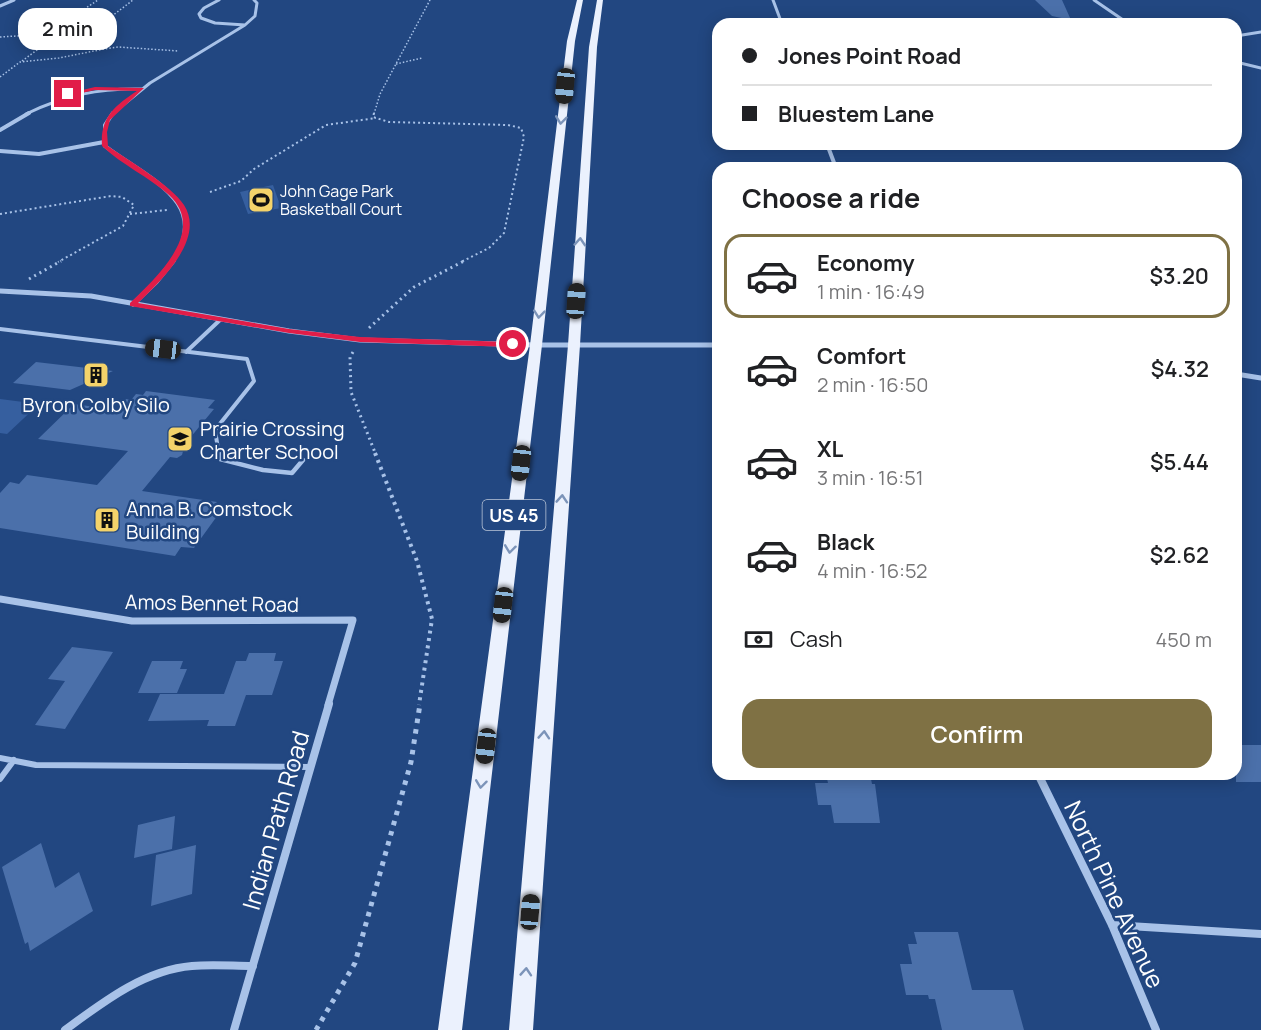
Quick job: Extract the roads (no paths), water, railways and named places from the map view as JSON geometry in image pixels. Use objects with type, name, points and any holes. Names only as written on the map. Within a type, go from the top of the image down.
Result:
[{"type":"main road","name":"US 45","points":[[450,1030],[536,345],[571,41],[580,0]]},
{"type":"main road","name":"US 45","points":[[521,1030],[574,345],[593,47],[600,0]]},
{"type":"street","points":[[0,6],[14,0]]},
{"type":"street","points":[[219,0],[204,8],[199,14],[201,18],[215,23],[245,25]]},
{"type":"street","points":[[133,304],[166,273],[184,239],[186,221],[183,207],[172,194],[105,146],[107,120],[142,89],[245,25],[255,16],[257,3],[254,0]]},
{"type":"street","points":[[773,0],[780,18]]},
{"type":"street","points":[[1094,0],[1120,18]]},
{"type":"street","points":[[1242,35],[1261,32]]},
{"type":"street","points":[[1242,63],[1261,68]]},
{"type":"street","points":[[0,130],[52,100],[68,94],[95,89],[142,89]]},
{"type":"street","points":[[0,150],[22,154],[42,154],[104,142]]},
{"type":"street","points":[[0,291],[91,296],[221,320],[360,340],[536,345],[712,345]]},
{"type":"street","points":[[1242,375],[1261,378]]},
{"type":"street","name":"Amos Bennet Road","points":[[0,598],[132,621],[353,620]]},
{"type":"street","name":"Indian Path Road","points":[[234,1030],[353,620]]},
{"type":"street","name":"North Pine Avenue","points":[[1041,780],[1112,925],[1156,1030]]},
{"type":"street","points":[[1112,925],[1261,934]]},
{"type":"street","points":[[66,1030],[108,998],[149,977],[191,966],[253,966]]},
{"type":"lane","points":[[186,352],[221,320]]},
{"type":"lane","points":[[0,329],[247,359],[254,381],[215,430],[220,459],[262,471],[292,473],[303,460]]},
{"type":"lane","points":[[0,758],[36,765],[310,767]]},
{"type":"lane","points":[[0,779],[14,760]]},
{"type":"place","name":"John Gage Park Basketball Court","points":[[261,200]]},
{"type":"place","name":"Byron Colby Silo","points":[[96,375]]},
{"type":"place","name":"Prairie Crossing Charter School","points":[[180,439]]},
{"type":"place","name":"Anna B. Comstock Building","points":[[107,520]]}]
